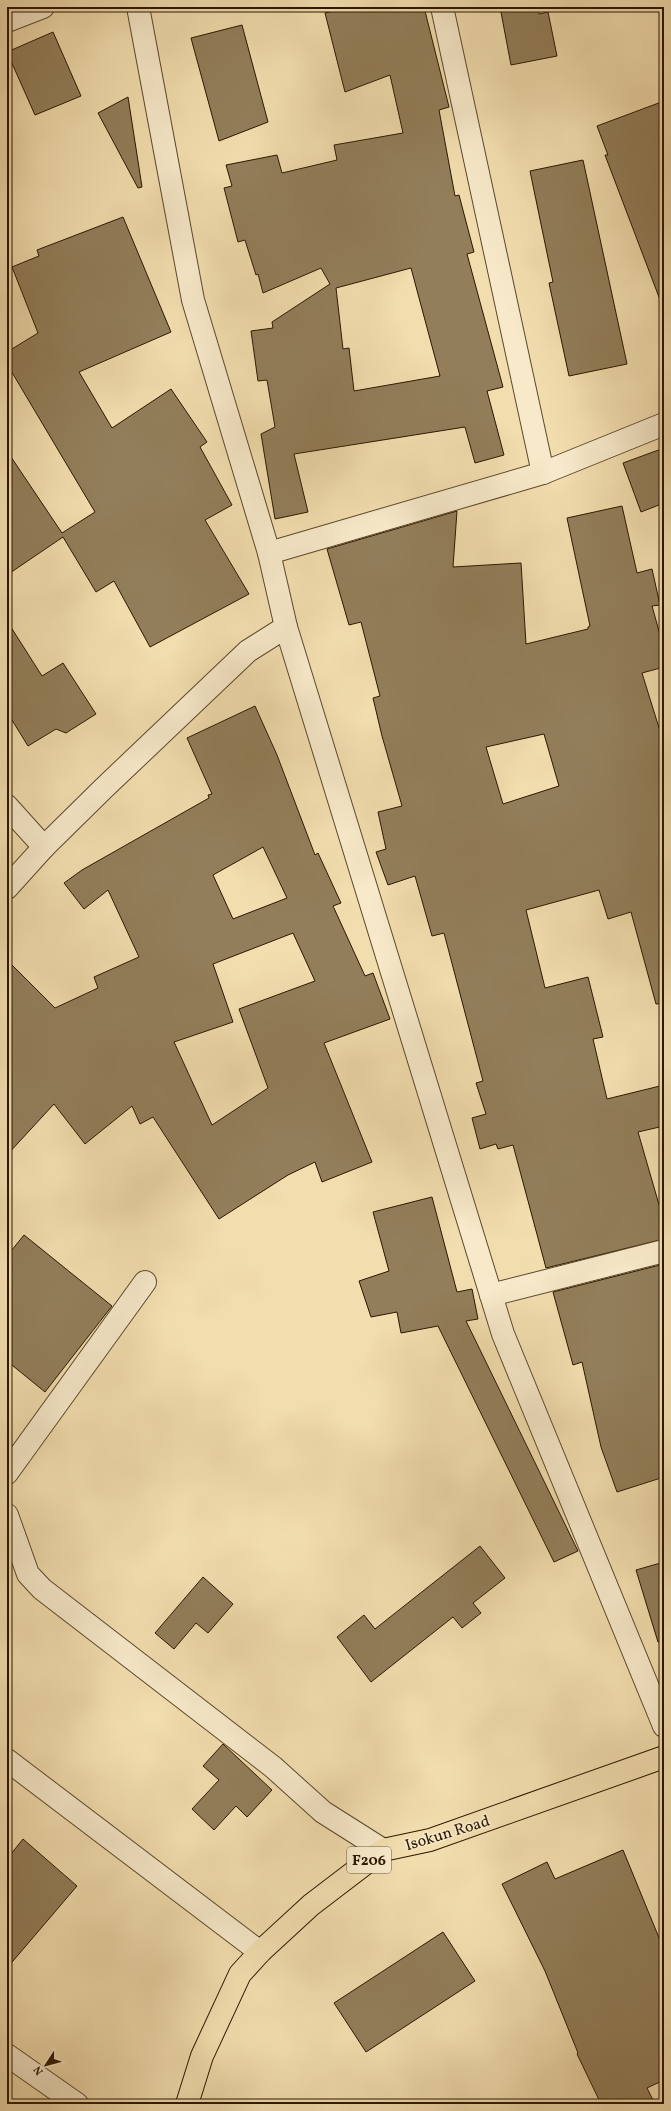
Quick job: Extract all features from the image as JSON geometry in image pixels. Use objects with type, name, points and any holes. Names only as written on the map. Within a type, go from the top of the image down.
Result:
[{"type":"main road","name":"Isokun Road","points":[[186,2104],[202,2056],[240,1974],[260,1952],[311,1905],[382,1850],[430,1840],[664,1757]]},
{"type":"street","points":[[7,21],[43,7]]},
{"type":"street","points":[[138,7],[193,300],[269,553],[286,627],[503,1334],[664,1726]]},
{"type":"street","points":[[442,7],[543,473]]},
{"type":"street","points":[[269,553],[543,473],[664,424]]},
{"type":"street","points":[[7,888],[44,847],[248,651],[286,627]]},
{"type":"street","points":[[7,806],[44,847]]},
{"type":"street","points":[[491,1294],[664,1251]]},
{"type":"street","points":[[7,1473],[145,1282]]},
{"type":"street","points":[[7,1515],[28,1574],[42,1589],[273,1767],[323,1812],[382,1850]]},
{"type":"street","points":[[7,1760],[260,1952]]},
{"type":"street","points":[[7,2055],[77,2104]]},
{"type":"building","points":[[349,7],[424,7],[449,107],[439,110],[455,196],[459,195],[474,252],[467,254],[503,387],[487,391],[504,455],[475,463],[465,427],[294,454],[308,512],[275,519],[261,434],[275,427],[267,380],[258,381],[251,331],[273,328],[272,322],[330,284],[321,268],[263,293],[258,274],[256,275],[245,240],[238,242],[224,188],[232,186],[226,165],[277,155],[282,173],[337,160],[334,145],[403,133],[390,75],[345,92],[325,13]],"holes":[[[411,268],[440,376],[354,391],[349,348],[343,349],[336,288]]]},
{"type":"building","points":[[500,7],[538,7],[539,14],[548,12],[557,56],[511,65]]},
{"type":"building","points":[[242,25],[268,122],[219,141],[191,38]]},
{"type":"building","points":[[53,32],[81,96],[35,115],[7,52]]},
{"type":"building","points":[[128,97],[142,187],[138,188],[98,113]]},
{"type":"building","points":[[664,101],[664,305],[662,305],[605,155],[608,155],[597,126]]},
{"type":"building","points":[[583,160],[627,364],[569,376],[549,283],[553,282],[530,171]]},
{"type":"building","points":[[123,217],[171,332],[79,372],[112,428],[171,389],[207,442],[200,447],[232,505],[205,520],[249,594],[150,647],[114,581],[96,592],[63,537],[7,575],[7,451],[62,533],[95,512],[7,364],[7,352],[38,333],[12,267],[39,256],[37,250]]},
{"type":"building","points":[[664,448],[664,503],[641,512],[623,463]]},
{"type":"building","points":[[622,506],[637,573],[652,569],[660,605],[652,606],[664,649],[664,667],[642,673],[664,744],[664,1003],[656,1004],[631,912],[608,919],[599,890],[526,910],[545,988],[588,977],[603,1037],[593,1039],[607,1099],[664,1085],[664,1126],[638,1132],[664,1222],[664,1239],[546,1268],[513,1145],[498,1149],[496,1144],[480,1149],[472,1118],[486,1114],[476,1083],[483,1081],[444,933],[432,936],[415,876],[388,885],[376,852],[386,849],[378,812],[402,806],[373,698],[380,696],[361,622],[349,625],[327,549],[457,511],[453,567],[521,563],[526,644],[588,629],[590,626],[567,518]],"holes":[[[544,734],[559,786],[503,804],[486,747]]]},
{"type":"building","points":[[7,621],[42,676],[63,663],[96,714],[66,733],[56,729],[28,746],[7,712]]},
{"type":"building","points":[[255,706],[277,755],[315,855],[318,853],[341,903],[333,906],[365,976],[373,973],[390,1019],[324,1043],[372,1162],[322,1182],[315,1162],[288,1175],[219,1219],[153,1117],[140,1124],[132,1106],[85,1144],[54,1104],[7,1155],[7,960],[55,1008],[98,988],[94,977],[139,957],[108,890],[84,909],[64,883],[82,870],[209,798],[208,795],[212,794],[187,738]],"holes":[[[263,847],[287,898],[233,919],[213,875]],[[293,933],[315,981],[239,1009],[268,1088],[212,1125],[174,1042],[233,1022],[213,964]]]},
{"type":"building","points":[[432,1197],[457,1292],[472,1289],[478,1319],[466,1321],[578,1551],[554,1562],[438,1326],[401,1333],[397,1312],[371,1317],[359,1281],[389,1271],[373,1212]]},
{"type":"building","points":[[24,1235],[112,1306],[45,1392],[7,1361],[7,1256]]},
{"type":"building","points":[[664,1264],[664,1477],[617,1492],[601,1447],[582,1362],[573,1365],[553,1292]]},
{"type":"building","points":[[480,1546],[505,1578],[473,1603],[481,1613],[462,1628],[453,1617],[371,1682],[337,1637],[364,1615],[375,1629]]},
{"type":"building","points":[[664,1562],[664,1641],[658,1642],[636,1570]]},
{"type":"building","points":[[203,1577],[233,1604],[208,1633],[196,1623],[174,1649],[155,1633]]},
{"type":"building","points":[[223,1744],[272,1790],[247,1817],[236,1806],[214,1830],[192,1809],[219,1780],[203,1766]]},
{"type":"building","points":[[23,1839],[77,1886],[7,1968],[7,1859]]},
{"type":"building","points":[[623,1850],[664,1950],[664,2080],[647,2088],[655,2104],[601,2104],[577,2054],[578,2053],[545,1971],[502,1884],[547,1862],[555,1879]]},
{"type":"building","points":[[443,1932],[475,1981],[366,2052],[334,2003]]}]
